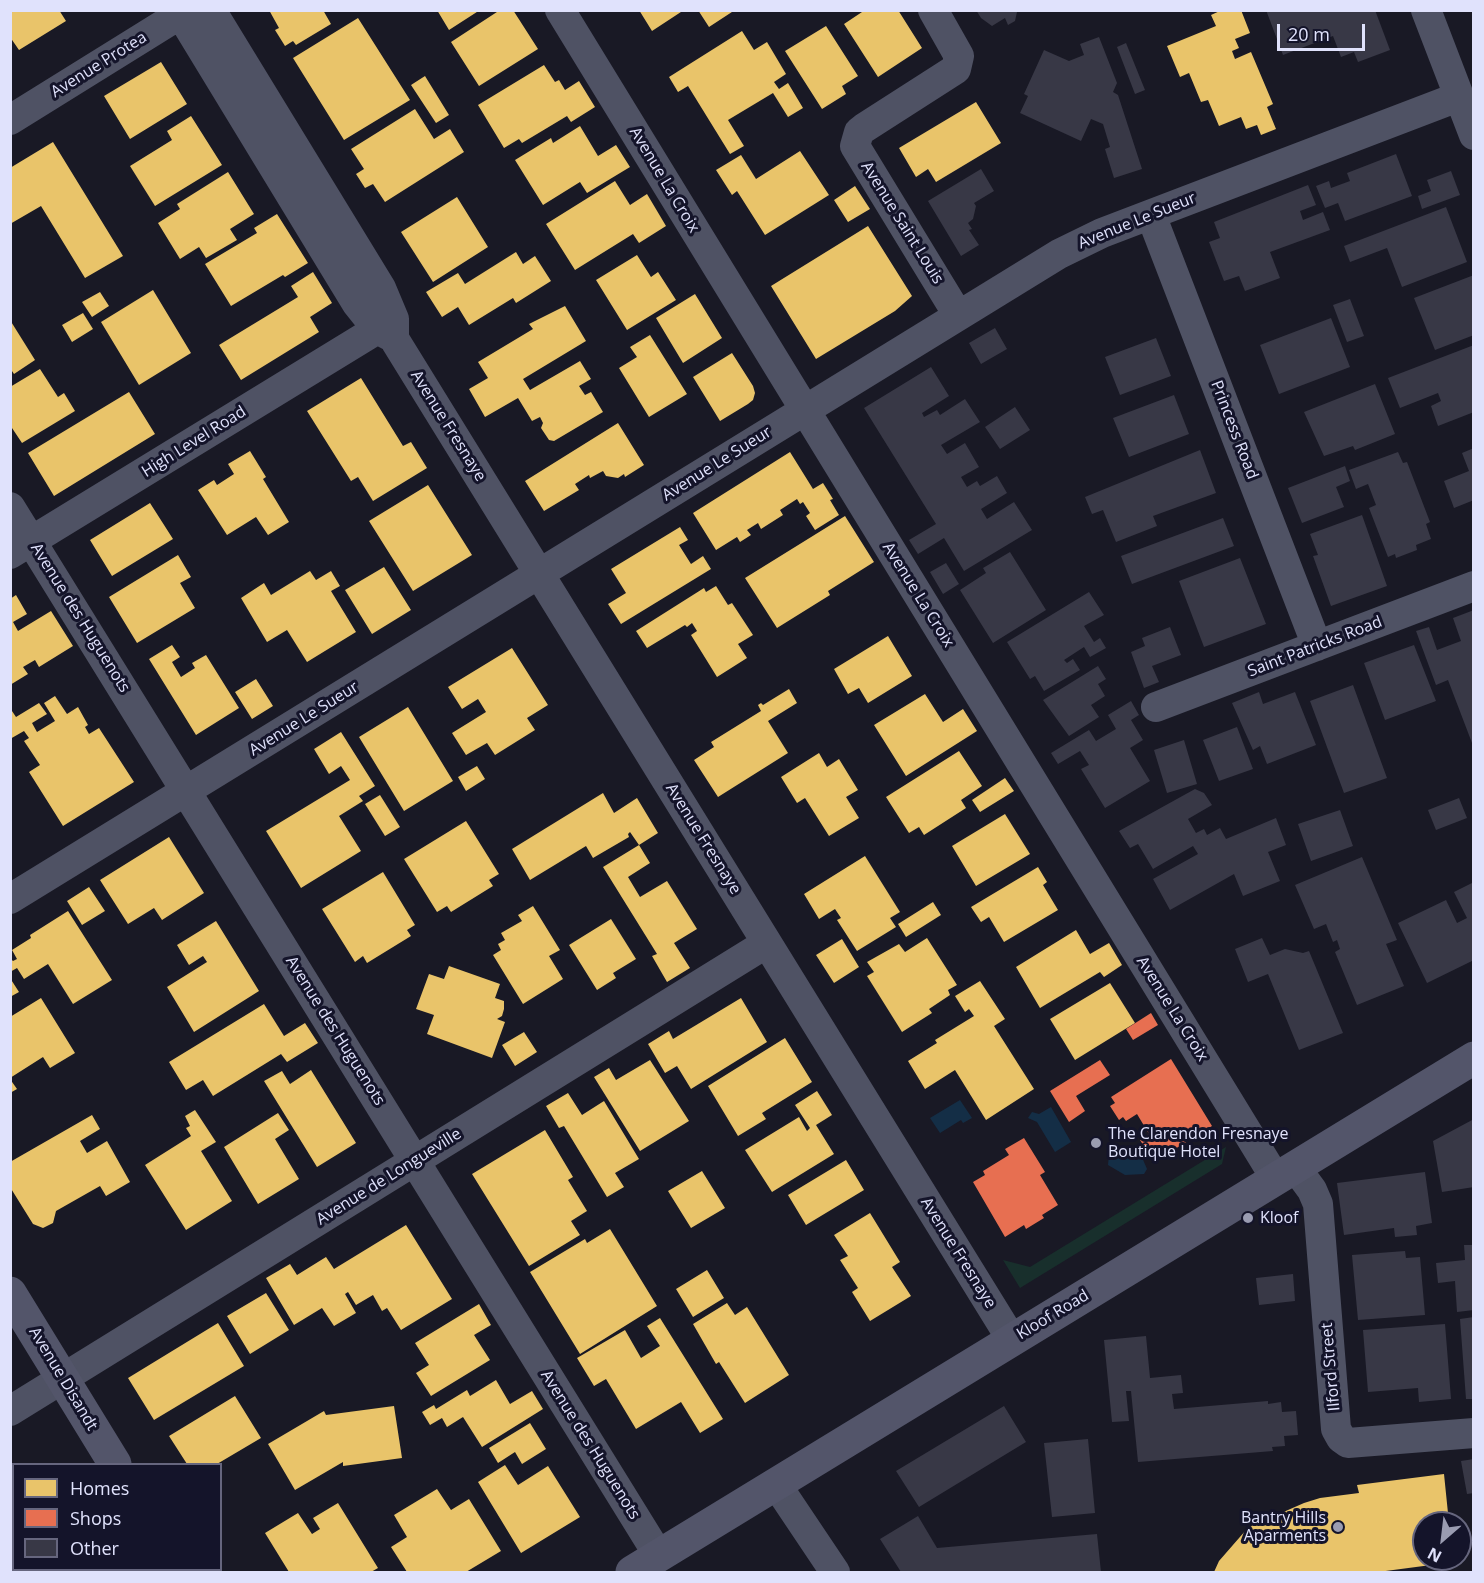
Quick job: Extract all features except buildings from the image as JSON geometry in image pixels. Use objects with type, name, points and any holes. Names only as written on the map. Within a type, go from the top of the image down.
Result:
[{"type":"main road","name":"Kloof Road","points":[[645,1564],[1473,1058]]},
{"type":"main road","name":"Avenue Disandt","points":[[10,1293],[114,1463]]},
{"type":"street","name":"Avenue Fresnaye","points":[[211,10],[381,288],[388,329]]},
{"type":"street","name":"Avenue La Croix","points":[[560,10],[804,410],[1286,1173]]},
{"type":"street","name":"Avenue Saint Louis","points":[[933,10],[959,56],[956,69],[864,128],[859,132],[855,146],[958,315]]},
{"type":"street","points":[[1426,10],[1473,135]]},
{"type":"street","name":"Avenue Fresnaye","points":[[181,12],[357,304],[388,329],[1012,1340]]},
{"type":"street","name":"Avenue Protea","points":[[10,120],[181,12]]},
{"type":"street","name":"Avenue Le Sueur","points":[[10,899],[1066,250],[1102,233],[1458,97]]},
{"type":"street","name":"Princess Road","points":[[1151,215],[1317,646]]},
{"type":"street","name":"High Level Road","points":[[21,548],[388,329]]},
{"type":"street","name":"Avenue des Huguenots","points":[[10,507],[21,548],[187,791],[414,1161],[645,1564]]},
{"type":"street","name":"Saint Patricks Road","points":[[1156,707],[1473,586]]},
{"type":"street","name":"Avenue de Longueville","points":[[10,1411],[767,944]]},
{"type":"street","name":"Ilford Street","points":[[1286,1173],[1312,1190],[1318,1204],[1336,1429],[1341,1438],[1348,1443],[1473,1434]]},
{"type":"street","points":[[776,1484],[835,1572]]},
{"type":"green space","points":[[1226,1147],[1222,1164],[1020,1288],[1003,1260],[1030,1267]]},
{"type":"water","points":[[960,1100],[972,1118],[963,1123],[961,1120],[940,1133],[930,1118]]},
{"type":"water","points":[[1051,1107],[1071,1142],[1055,1152],[1037,1122],[1028,1118],[1032,1112],[1039,1114]]},
{"type":"water","points":[[1116,1151],[1141,1155],[1147,1169],[1144,1174],[1125,1175],[1108,1165],[1109,1155]]},
{"type":"place","name":"The Clarendon Fresnaye Boutique Hotel","points":[[1096,1143]]},
{"type":"place","name":"Kloof","points":[[1248,1218]]},
{"type":"place","name":"Bantry Hills Aparments","points":[[1338,1527]]}]
